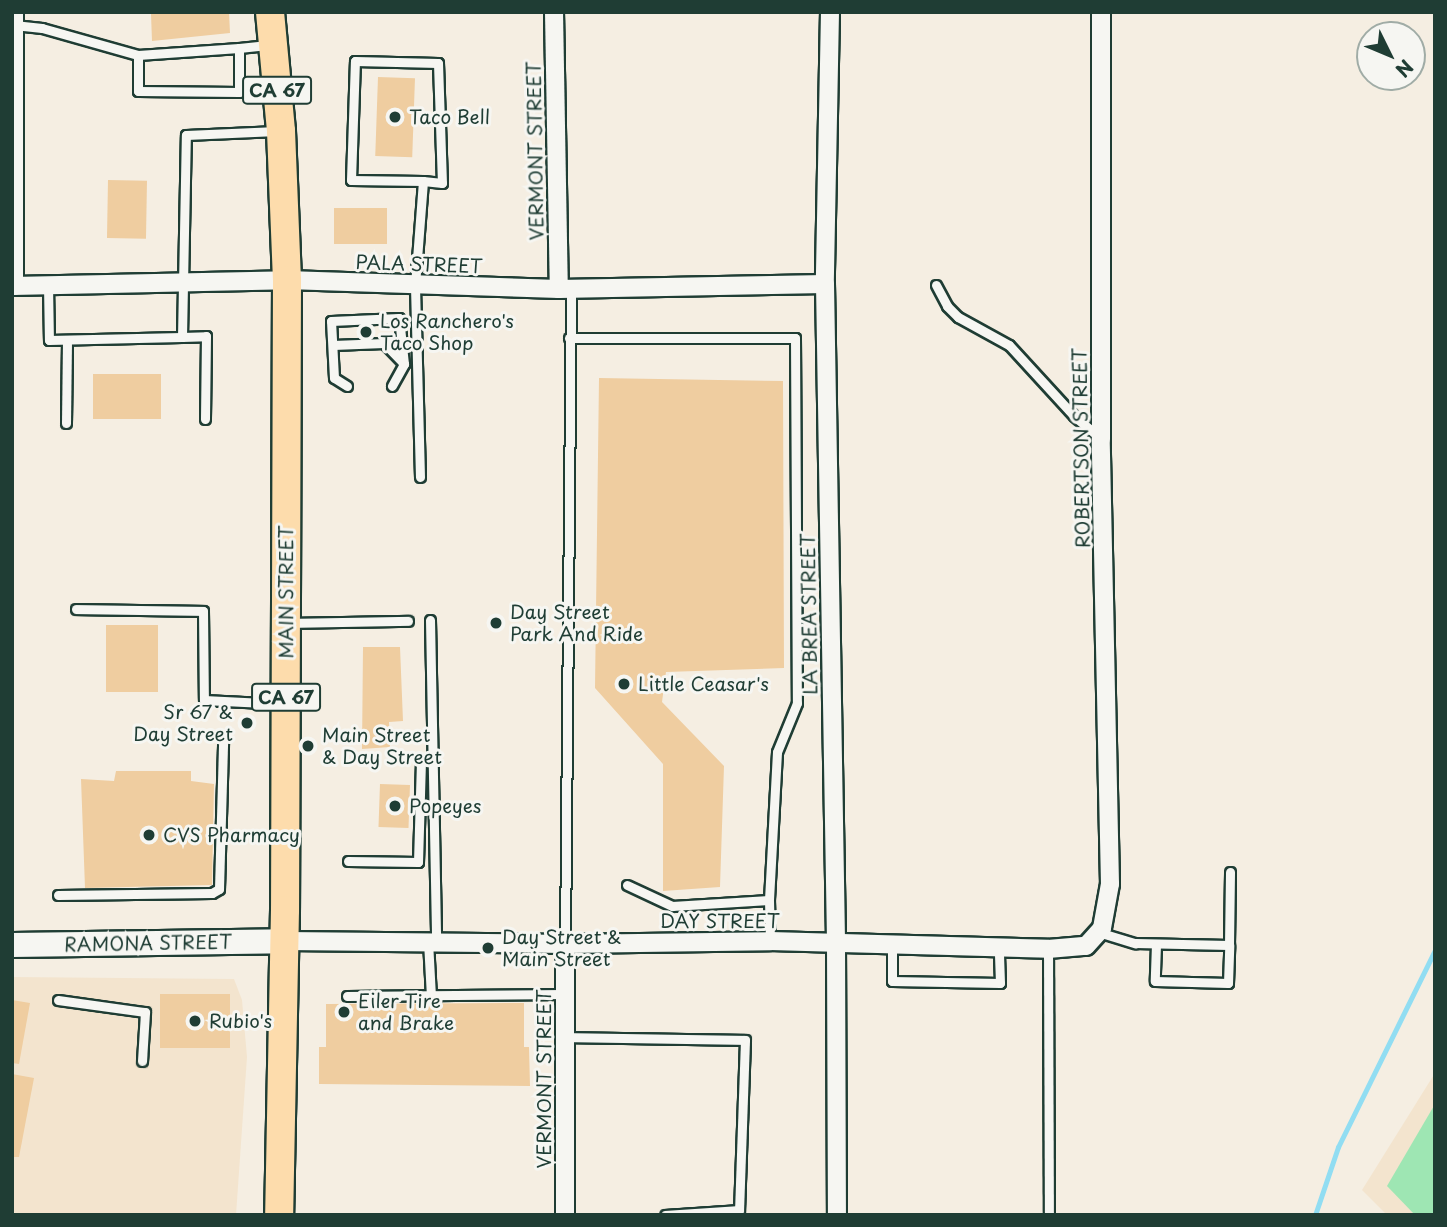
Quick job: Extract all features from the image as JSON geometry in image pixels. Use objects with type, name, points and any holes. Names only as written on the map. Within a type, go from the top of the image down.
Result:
[{"type":"main road","name":"MAIN STREET","points":[[270,12],[281,131],[287,281],[285,940],[279,1215]]},
{"type":"main road","name":"RAMONA STREET","points":[[12,945],[285,940]]},
{"type":"street","name":"VERMONT STREET","points":[[554,12],[565,289]]},
{"type":"street","name":"LA BREA STREET","points":[[830,12],[825,284],[836,943],[837,1215]]},
{"type":"street","name":"ROBERTSON STREET","points":[[1098,932],[1110,884],[1101,439],[1101,12]]},
{"type":"street","points":[[13,286],[14,19]]},
{"type":"street","name":"PALA STREET","points":[[13,286],[287,281],[565,289],[825,284]]},
{"type":"street","name":"DAY STREET","points":[[285,940],[565,944],[770,941],[1048,949],[1086,946],[1098,932]]},
{"type":"street","name":"VERMONT STREET","points":[[565,944],[565,1215]]},
{"type":"lane","points":[[14,19],[138,55],[272,45]]},
{"type":"lane","points":[[138,55],[138,91],[239,92],[239,48]]},
{"type":"lane","points":[[355,61],[438,63],[443,183],[423,181],[351,180],[355,61]]},
{"type":"lane","points":[[182,337],[186,135],[281,131]]},
{"type":"lane","points":[[420,477],[415,285],[423,181]]},
{"type":"lane","points":[[48,285],[49,340],[206,336],[205,419]]},
{"type":"lane","points":[[936,285],[947,306],[958,317],[1009,345],[1074,416],[1101,439]]},
{"type":"lane","points":[[565,289],[569,338],[565,944]]},
{"type":"lane","points":[[347,386],[334,378],[331,321],[399,318],[404,364],[393,386]]},
{"type":"lane","points":[[569,338],[795,338],[797,703],[777,752],[769,900],[770,941]]},
{"type":"lane","points":[[66,423],[67,340]]},
{"type":"lane","points":[[333,345],[384,343],[404,364]]},
{"type":"lane","points":[[76,608],[203,611],[204,700],[286,704]]},
{"type":"lane","points":[[430,620],[431,996]]},
{"type":"lane","points":[[285,623],[408,621]]},
{"type":"lane","points":[[58,895],[212,893],[219,889],[223,742]]},
{"type":"lane","points":[[348,861],[418,862],[421,761]]},
{"type":"lane","points":[[1156,944],[1155,981],[1228,983],[1230,872]]},
{"type":"lane","points":[[627,886],[672,906],[769,900]]},
{"type":"lane","points":[[1098,932],[1135,943],[1229,945]]},
{"type":"lane","points":[[892,946],[892,981],[1000,983],[999,947]]},
{"type":"lane","points":[[1048,949],[1049,1215]]},
{"type":"lane","points":[[347,996],[564,994]]},
{"type":"lane","points":[[58,1000],[145,1012],[142,1061]]},
{"type":"lane","points":[[564,1037],[745,1040],[739,1210],[665,1215]]},
{"type":"shaded area","points":[[12,977],[234,979],[242,1000],[247,1057],[236,1215],[12,1215]]},
{"type":"shaded area","points":[[1435,1073],[1435,1215],[1387,1215],[1362,1190]]},
{"type":"green space","points":[[1435,1104],[1435,1215],[1415,1215],[1387,1186]]},
{"type":"building","points":[[229,12],[230,33],[152,41],[151,14]]},
{"type":"building","name":"Taco Bell","points":[[378,77],[415,78],[412,157],[375,156]]},
{"type":"building","points":[[108,180],[147,181],[146,239],[107,238]]},
{"type":"building","points":[[334,208],[387,208],[387,244],[334,244]]},
{"type":"building","points":[[93,374],[161,374],[161,419],[93,419]]},
{"type":"building","points":[[599,378],[783,381],[784,668],[666,672],[662,702],[724,766],[720,887],[663,891],[663,764],[595,688]]},
{"type":"building","points":[[106,625],[158,625],[158,692],[106,692]]},
{"type":"building","points":[[363,647],[400,647],[403,721],[389,722],[390,747],[362,749]]},
{"type":"building","name":"CVS Pharmacy","points":[[116,771],[191,771],[191,781],[214,784],[212,885],[85,888],[81,779],[114,781]]},
{"type":"building","name":"Popeyes","points":[[380,784],[410,785],[408,828],[378,827]]},
{"type":"building","name":"Rubio's","points":[[160,994],[230,994],[230,1048],[160,1048]]},
{"type":"building","points":[[12,1000],[30,1003],[19,1064],[12,1063]]},
{"type":"building","points":[[524,1003],[524,1047],[529,1047],[530,1086],[319,1084],[319,1047],[326,1047],[326,1004]]},
{"type":"building","points":[[12,1074],[34,1078],[19,1157],[12,1157]]},
{"type":"waterway","points":[[1315,1215],[1338,1147],[1435,950]]},
{"type":"place","name":"Taco Bell","points":[[395,117]]},
{"type":"place","name":"Los Ranchero's Taco Shop","points":[[366,332]]},
{"type":"place","name":"Day Street Park And Ride","points":[[496,623]]},
{"type":"place","name":"Little Ceasar's","points":[[624,684]]},
{"type":"place","name":"Sr 67 & Day Street","points":[[247,723]]},
{"type":"place","name":"Main Street & Day Street","points":[[308,746]]},
{"type":"place","name":"Popeyes","points":[[395,806]]},
{"type":"place","name":"CVS Pharmacy","points":[[149,835]]},
{"type":"place","name":"Day Street & Main Street","points":[[488,948]]},
{"type":"place","name":"Eiler Tire and Brake","points":[[344,1012]]},
{"type":"place","name":"Rubio's","points":[[195,1021]]}]
